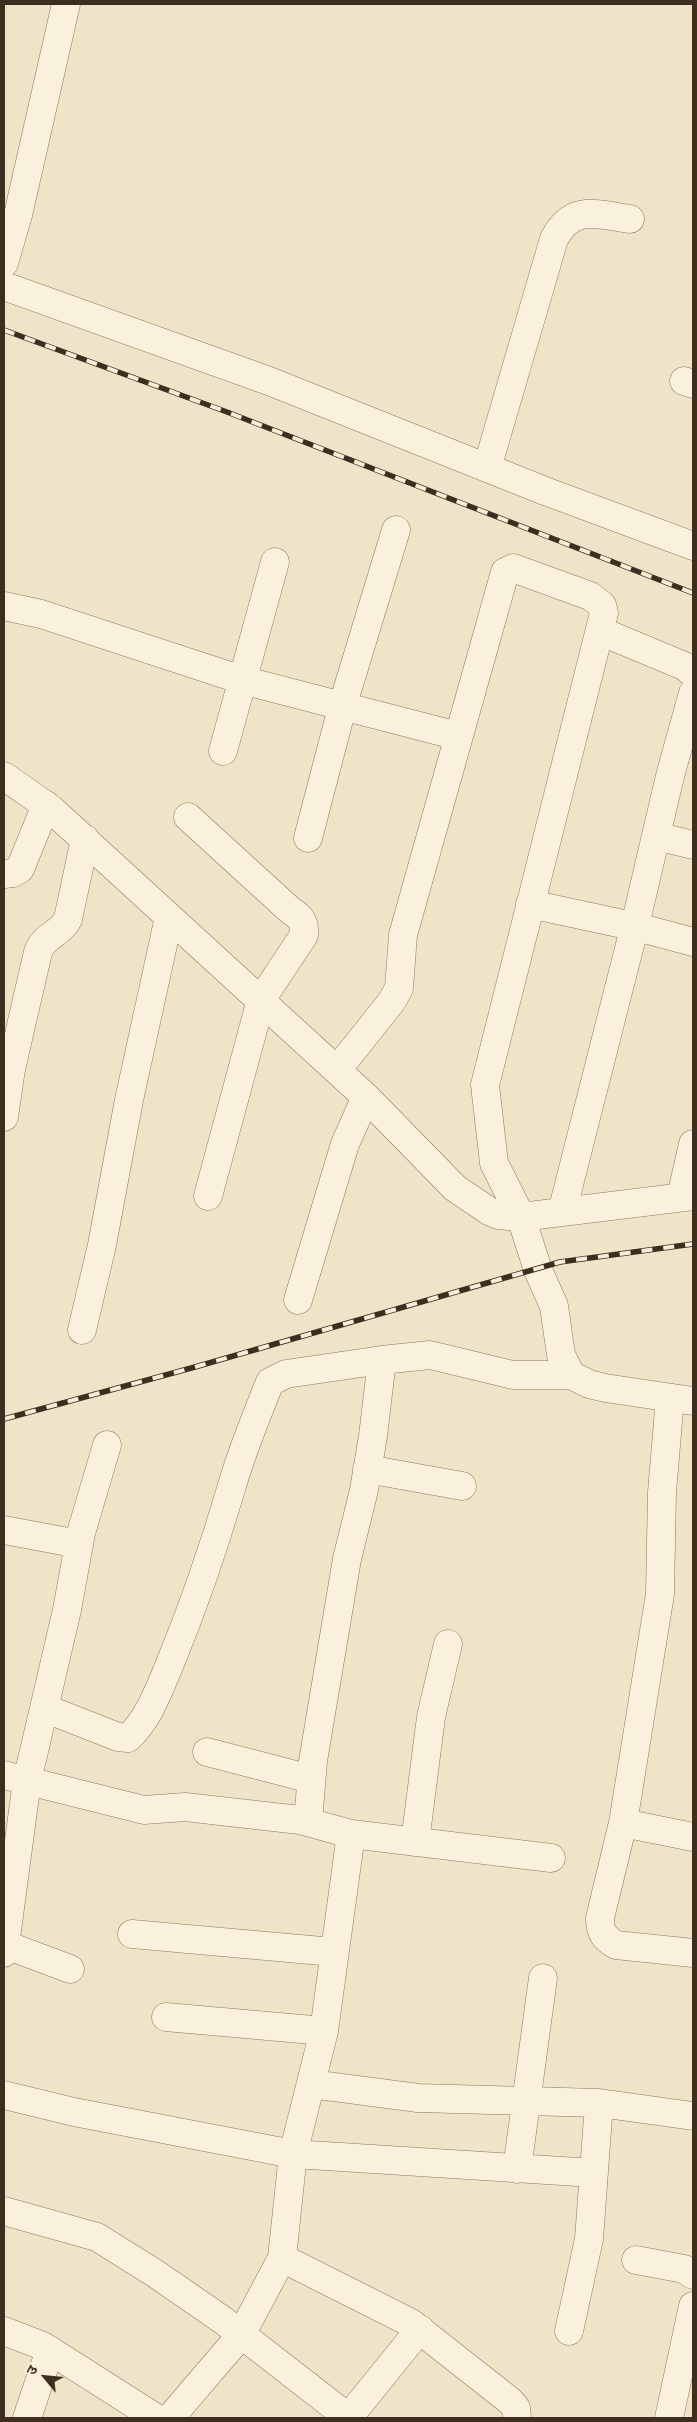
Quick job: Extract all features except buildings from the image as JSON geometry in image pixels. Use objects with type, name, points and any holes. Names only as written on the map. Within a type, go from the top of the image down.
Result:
[{"type":"street","points":[[4,263],[18,215],[66,4]]},
{"type":"street","points":[[487,468],[551,248],[559,228],[572,216],[593,214],[630,219]]},
{"type":"street","points":[[4,286],[269,381],[487,468],[693,546]]},
{"type":"street","points":[[308,838],[343,704],[396,530]]},
{"type":"street","points":[[223,751],[275,562]]},
{"type":"street","points":[[337,1070],[392,1001],[399,988],[403,935],[505,572],[509,569],[590,596],[602,605],[604,613],[485,1085],[494,1163],[521,1217],[538,1270],[554,1306],[561,1355],[571,1375]]},
{"type":"street","points":[[4,606],[41,614],[242,680],[343,704],[458,736]]},
{"type":"street","points":[[600,631],[684,666],[693,672]]},
{"type":"street","points":[[562,1212],[656,836],[687,740],[693,694]]},
{"type":"street","points":[[4,776],[46,805],[85,839],[366,1097],[455,1188],[498,1215],[521,1217],[687,1196],[693,1144]]},
{"type":"street","points":[[4,874],[13,873],[20,868],[46,805]]},
{"type":"street","points":[[188,817],[291,911],[300,917],[305,925],[304,935],[261,1000],[208,1196]]},
{"type":"street","points":[[656,836],[693,845]]},
{"type":"street","points":[[4,1117],[7,1066],[38,952],[41,942],[64,928],[68,919],[85,839]]},
{"type":"street","points":[[530,904],[635,926],[693,942]]},
{"type":"street","points":[[82,1330],[102,1245],[129,1100],[169,917]]},
{"type":"street","points":[[298,1300],[345,1144],[366,1097]]},
{"type":"street","points":[[44,1708],[118,1737],[128,1738],[140,1728],[190,1617],[220,1530],[230,1490],[270,1382],[286,1374],[382,1360],[430,1356],[513,1375],[571,1375],[589,1384],[605,1388],[681,1400],[662,1492],[660,1594],[623,1823],[600,1918],[600,1929],[606,1939],[616,1944],[693,1953]]},
{"type":"street","points":[[308,1822],[312,1779],[347,1560],[367,1469],[382,1360]]},
{"type":"street","points":[[70,1968],[5,1949],[14,1864],[16,1778],[44,1708],[67,1610],[79,1544],[106,1445]]},
{"type":"street","points":[[367,1469],[462,1486]]},
{"type":"street","points":[[4,1530],[79,1544]]},
{"type":"street","points":[[415,1842],[432,1717],[448,1644]]},
{"type":"street","points":[[207,1752],[312,1779]]},
{"type":"street","points":[[16,1778],[144,1810],[185,1807],[308,1822],[350,1834],[551,1858]]},
{"type":"street","points":[[623,1823],[693,1837]]},
{"type":"street","points":[[170,2418],[241,2335],[282,2258],[293,2154],[324,2031],[350,1834]]},
{"type":"street","points":[[132,1934],[333,1952]]},
{"type":"street","points":[[517,2168],[543,1978]]},
{"type":"street","points":[[166,2017],[324,2031]]},
{"type":"street","points":[[311,2084],[418,2098],[599,2103],[693,2116]]},
{"type":"street","points":[[4,2096],[74,2112],[293,2154],[594,2173]]},
{"type":"street","points":[[569,2331],[588,2239],[599,2103]]},
{"type":"street","points":[[4,2211],[97,2237],[156,2274],[241,2335],[348,2418],[420,2329]]},
{"type":"street","points":[[282,2258],[420,2329],[510,2401],[516,2408],[517,2418]]},
{"type":"street","points":[[636,2260],[684,2269],[692,2267]]},
{"type":"street","points":[[669,2418],[693,2306]]},
{"type":"street","points":[[4,2331],[50,2350],[156,2418]]},
{"type":"street","points":[[27,2418],[50,2350]]},
{"type":"railway","points":[[4,330],[227,412],[693,593]]},
{"type":"railway","points":[[4,1419],[195,1367],[560,1262],[693,1244]]}]
